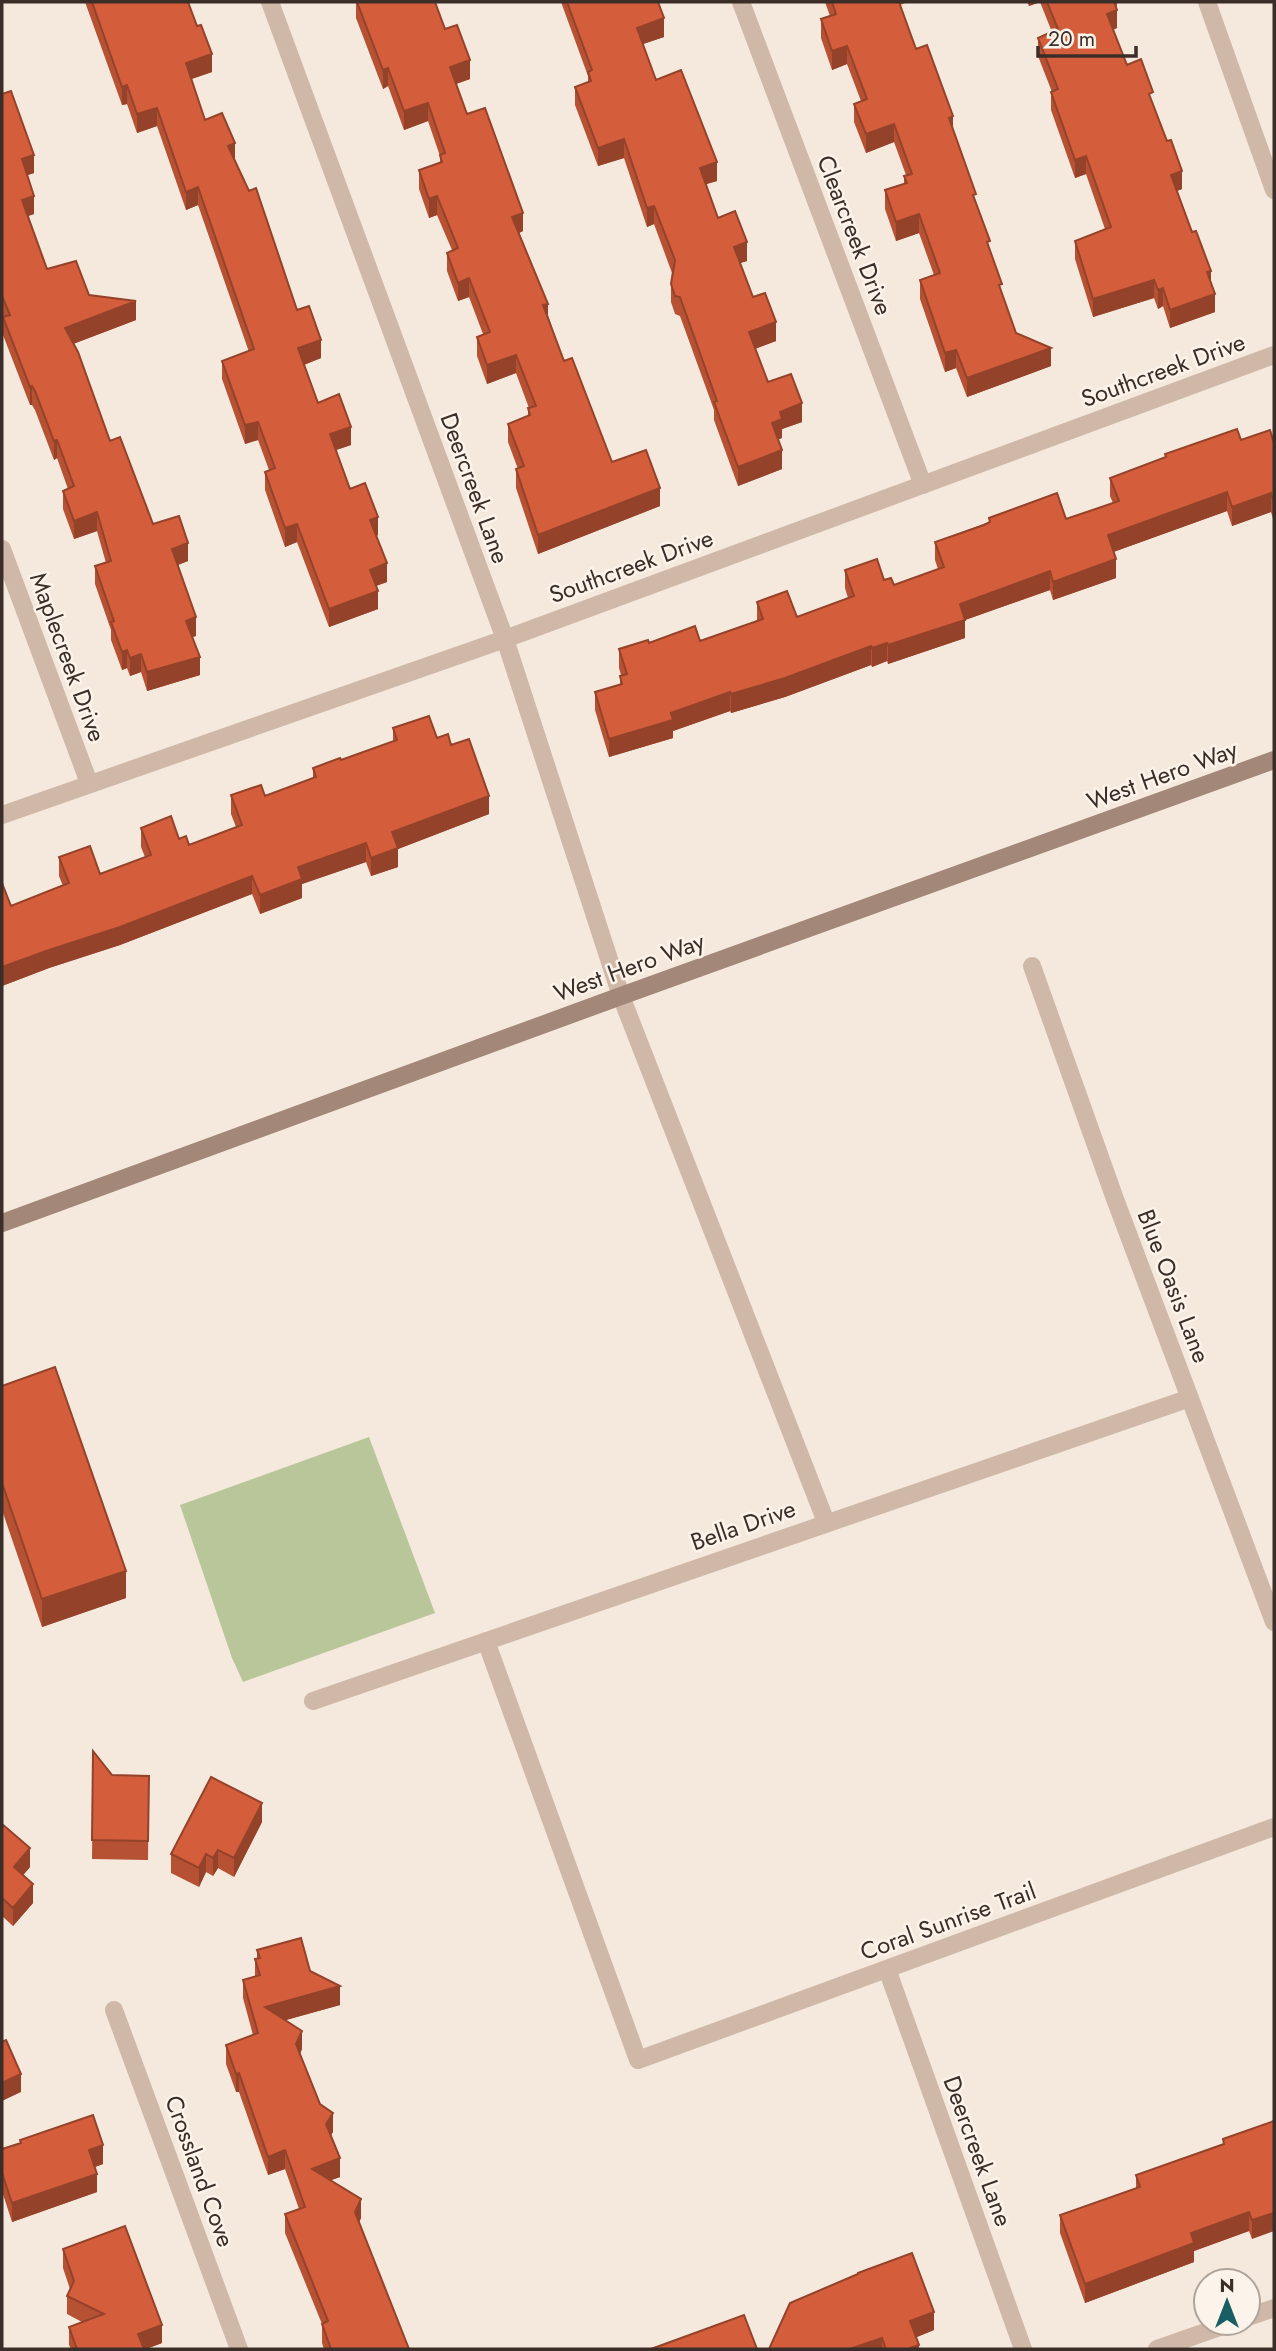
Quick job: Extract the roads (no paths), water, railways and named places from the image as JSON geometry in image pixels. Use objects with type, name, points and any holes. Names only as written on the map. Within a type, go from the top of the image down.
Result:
[{"type":"main road","name":"West Hero Way","points":[[2,1223],[1274,760]]},
{"type":"street","name":"Deercreek Lane","points":[[270,2],[505,639],[621,996],[826,1522]]},
{"type":"street","name":"Clearcreek Drive","points":[[741,2],[923,485]]},
{"type":"street","points":[[1207,2],[1274,190]]},
{"type":"street","name":"Southcreek Drive","points":[[2,815],[505,639],[1274,355]]},
{"type":"street","name":"Maplecreek Drive","points":[[2,549],[89,783]]},
{"type":"street","name":"Blue Oasis Lane","points":[[1032,966],[1115,1199],[1274,1622]]},
{"type":"street","name":"Bella Drive","points":[[313,1701],[1190,1398]]},
{"type":"street","name":"Coral Sunrise Trail","points":[[486,1641],[638,2060],[1274,1827]]},
{"type":"street","name":"Deercreek Lane","points":[[887,1969],[1023,2349]]},
{"type":"street","name":"Crossland Cove","points":[[114,2010],[239,2349]]},
{"type":"street","points":[[1157,2349],[1192,2337]]}]
